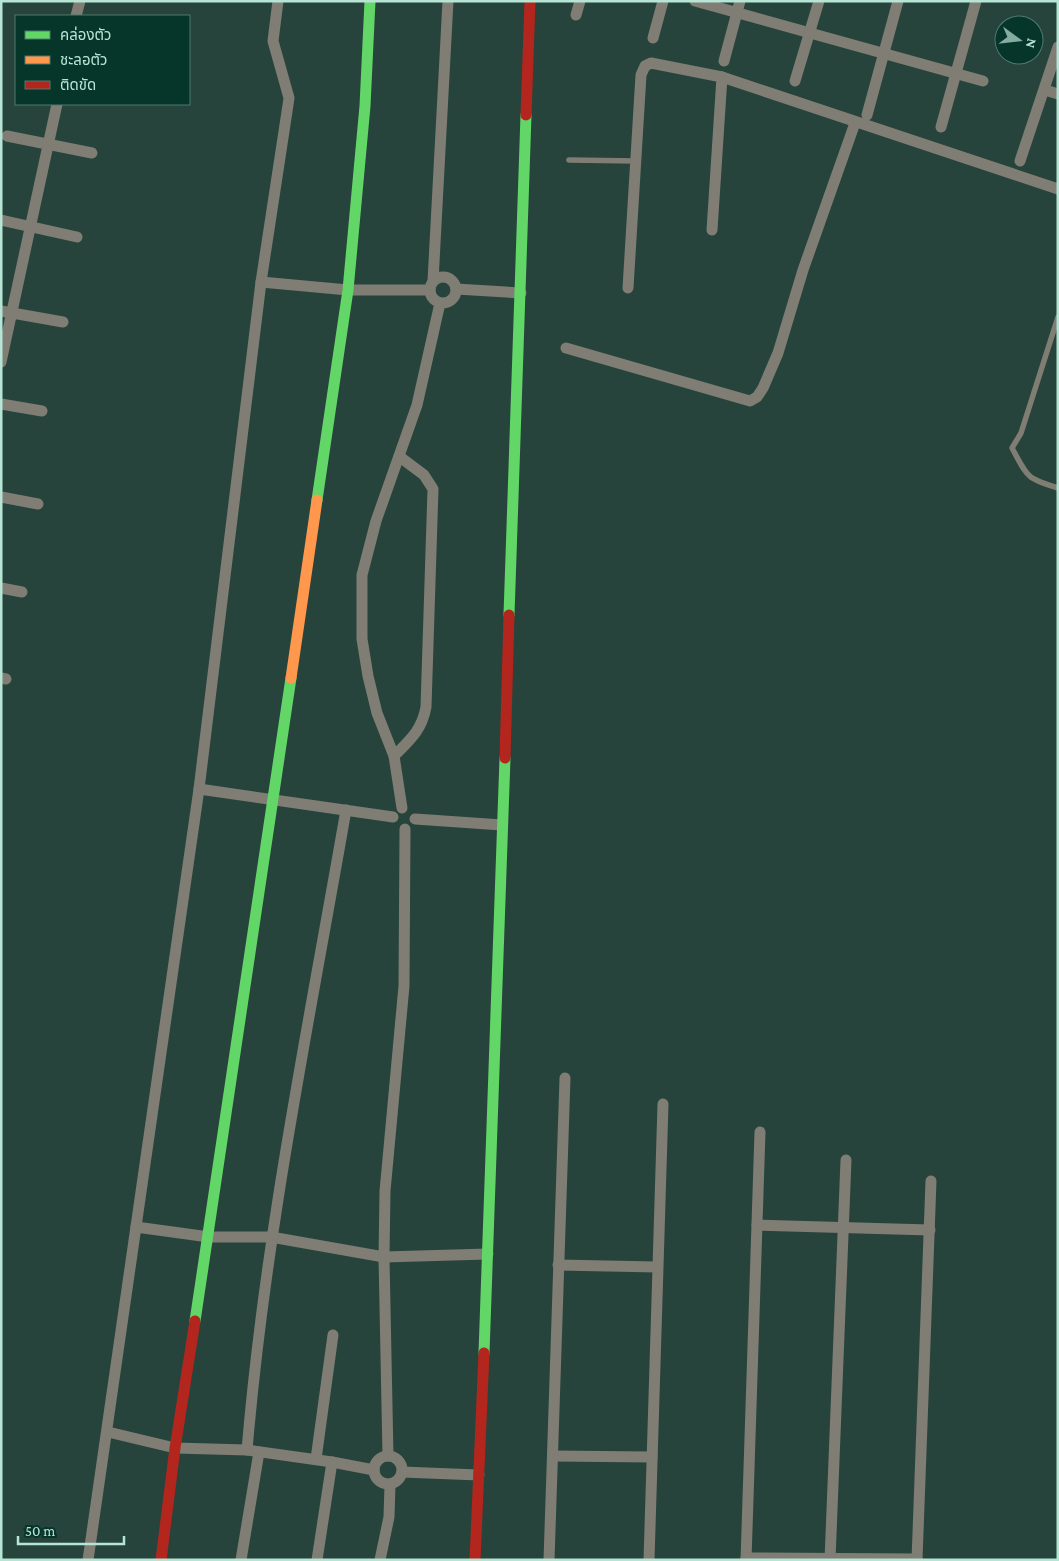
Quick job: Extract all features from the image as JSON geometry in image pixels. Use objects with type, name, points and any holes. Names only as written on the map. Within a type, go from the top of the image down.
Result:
[{"type":"street","points":[[76,15],[80,1]]},
{"type":"street","points":[[88,1560],[108,1432],[199,789],[261,282],[288,105],[288,98],[273,41],[278,1]]},
{"type":"street","points":[[161,1560],[175,1448],[209,1237],[348,290],[365,106],[370,1]]},
{"type":"street","points":[[261,282],[348,290],[431,285],[442,276],[452,280],[456,289],[453,297],[449,302],[440,303],[433,299],[431,285],[448,1]]},
{"type":"street","points":[[475,1560],[488,1254],[530,1]]},
{"type":"street","points":[[576,16],[580,1]]},
{"type":"street","points":[[653,38],[663,1]]},
{"type":"street","points":[[695,1],[738,7],[811,32],[983,81]]},
{"type":"street","points":[[795,81],[819,1]]},
{"type":"street","points":[[867,115],[898,1]]},
{"type":"street","points":[[941,127],[976,1]]},
{"type":"street","points":[[724,61],[738,7]]},
{"type":"street","points":[[1020,161],[1058,47]]},
{"type":"street","points":[[628,288],[641,76],[645,66],[651,63],[659,63],[722,78],[1058,189]]},
{"type":"street","points":[[712,230],[722,78]]},
{"type":"street","points":[[1045,90],[1058,94]]},
{"type":"street","points":[[1,362],[6,312],[31,226],[57,105]]},
{"type":"street","points":[[566,348],[750,401],[757,397],[764,388],[778,353],[803,270],[855,123]]},
{"type":"street","points":[[7,136],[92,153]]},
{"type":"street","points":[[1,220],[77,237]]},
{"type":"street","points":[[456,289],[521,293]]},
{"type":"street","points":[[402,808],[394,756],[377,713],[368,676],[362,639],[362,575],[368,547],[417,405],[440,303]]},
{"type":"street","points":[[6,312],[63,322]]},
{"type":"street","points":[[1,404],[42,412]]},
{"type":"street","points":[[394,756],[417,734],[423,723],[426,707],[434,488],[424,475],[400,457]]},
{"type":"street","points":[[1,498],[38,504]]},
{"type":"street","points":[[1,588],[22,592]]},
{"type":"street","points":[[199,789],[393,817]]},
{"type":"street","points":[[393,817],[396,811],[402,808],[409,809],[415,819]]},
{"type":"street","points":[[247,1450],[253,1382],[271,1237],[346,810]]},
{"type":"street","points":[[393,817],[398,828],[405,829],[410,828],[415,819]]},
{"type":"street","points":[[415,819],[502,824]]},
{"type":"street","points":[[388,1456],[384,1257],[385,1191],[390,1113],[404,986],[405,829]]},
{"type":"street","points":[[549,1560],[565,1078]]},
{"type":"street","points":[[649,1560],[663,1104]]},
{"type":"street","points":[[760,1132],[746,1559],[917,1559],[931,1181]]},
{"type":"street","points":[[830,1559],[846,1160]]},
{"type":"street","points":[[757,1225],[930,1230]]},
{"type":"street","points":[[136,1227],[209,1237],[271,1237],[384,1257],[488,1254]]},
{"type":"street","points":[[558,1265],[657,1267]]},
{"type":"street","points":[[316,1459],[333,1335]]},
{"type":"street","points":[[108,1432],[175,1448],[247,1450],[316,1459],[374,1470]]},
{"type":"street","points":[[241,1560],[259,1452]]},
{"type":"street","points":[[388,1456],[398,1460],[402,1472],[398,1481],[390,1485],[378,1480],[374,1470],[378,1460],[388,1456]]},
{"type":"street","points":[[553,1456],[652,1457]]},
{"type":"street","points":[[317,1560],[332,1462]]},
{"type":"street","points":[[402,1472],[479,1475]]},
{"type":"street","points":[[380,1560],[389,1517],[390,1485]]},
{"type":"lane","points":[[569,160],[636,160]]},
{"type":"lane","points":[[1058,318],[1021,433],[1012,448],[1026,475],[1035,481],[1058,488]]},
{"type":"traffic: fast","points":[[317,500],[348,290],[365,106],[370,1]]},
{"type":"traffic: fast","points":[[509,615],[526,115]]},
{"type":"traffic: fast","points":[[195,1321],[291,678]]},
{"type":"traffic: fast","points":[[484,1353],[505,758]]},
{"type":"traffic: slow","points":[[291,678],[317,500]]},
{"type":"traffic: jam","points":[[526,115],[530,1]]},
{"type":"traffic: jam","points":[[505,758],[509,615]]},
{"type":"traffic: jam","points":[[161,1560],[175,1448],[195,1321]]},
{"type":"traffic: jam","points":[[475,1560],[484,1353]]}]
